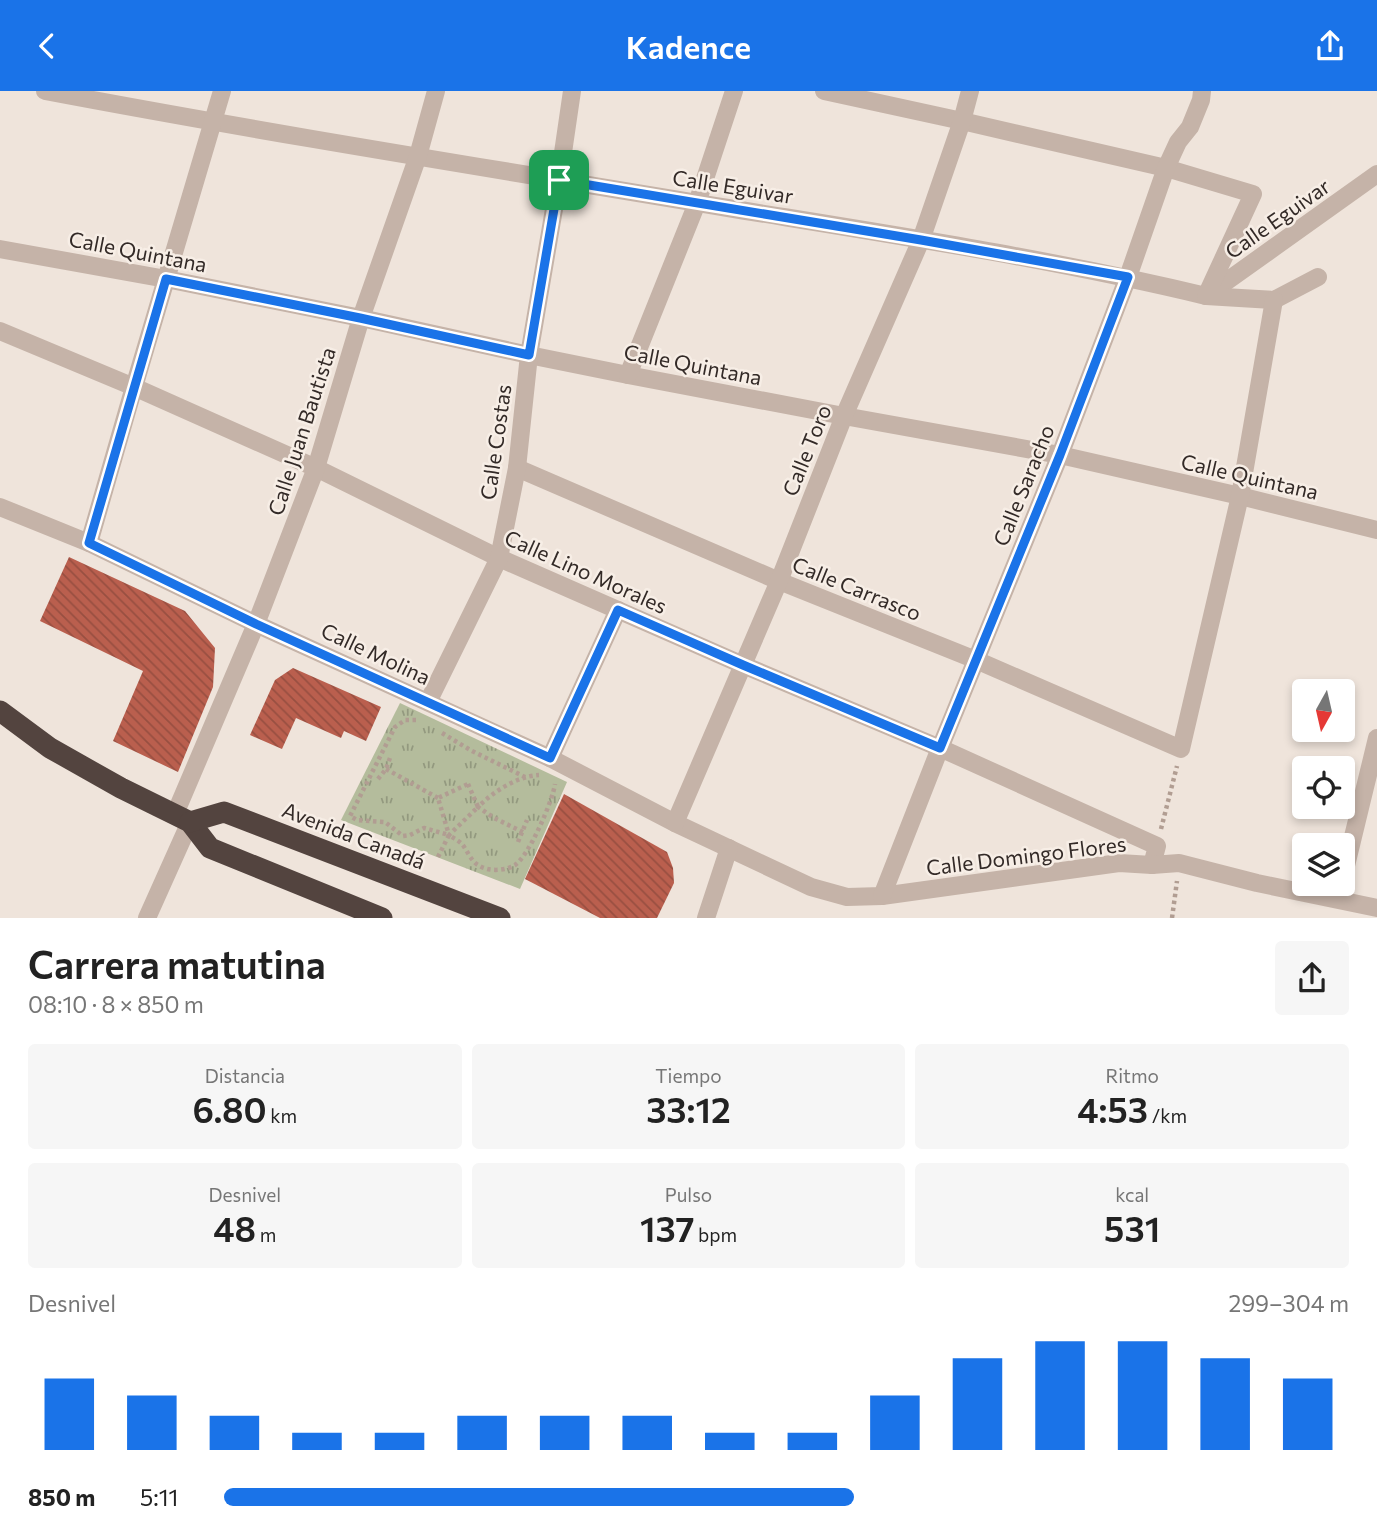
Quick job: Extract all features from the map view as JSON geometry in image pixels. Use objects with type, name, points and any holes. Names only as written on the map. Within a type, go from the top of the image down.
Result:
[{"type":"highway","points":[[0,711],[50,748],[182,818],[210,848],[382,918]]},
{"type":"highway","name":"Avenida Canadá","points":[[182,818],[224,812],[500,918]]},
{"type":"street","name":"Calle Eguivar","points":[[45,91],[213,123],[921,240],[1128,277],[1206,296],[1377,174]]},
{"type":"street","points":[[89,543],[222,91]]},
{"type":"street","name":"Calle Juan Bautista","points":[[147,918],[182,818],[316,468],[360,318],[418,156],[436,91]]},
{"type":"street","name":"Calle Costas","points":[[428,702],[499,558],[517,468],[529,355],[572,91]]},
{"type":"street","points":[[628,375],[697,203],[734,91]]},
{"type":"street","points":[[824,91],[1166,168],[1253,194],[1206,296],[1273,300],[1318,277]]},
{"type":"street","name":"Calle Toro","points":[[676,823],[779,581],[844,417],[921,240],[970,91]]},
{"type":"street","name":"Calle Saracho","points":[[883,896],[940,748],[1060,455],[1128,277],[1166,168],[1178,142],[1190,127],[1202,91]]},
{"type":"street","name":"Calle Quintana","points":[[0,249],[166,279],[844,417],[1060,455],[1377,530]]},
{"type":"street","points":[[1181,750],[1241,496],[1273,300]]},
{"type":"street","name":"Calle Lino Morales","points":[[0,331],[316,468],[499,558],[940,748],[1157,846]]},
{"type":"street","name":"Calle Carrasco","points":[[517,468],[779,581],[976,660],[1181,750]]},
{"type":"street","name":"Calle Molina","points":[[0,507],[89,543],[256,624],[550,758],[729,848]]},
{"type":"street","points":[[550,758],[618,610]]},
{"type":"street","points":[[1354,833],[1377,738]]},
{"type":"street","points":[[1152,865],[1157,846]]},
{"type":"street","points":[[706,918],[729,848]]},
{"type":"street","name":"Calle Domingo Flores","points":[[729,848],[811,887],[847,897],[883,896],[1119,863],[1179,863],[1257,883],[1292,886]]},
{"type":"street","name":"Calle Domingo Flores","points":[[1354,896],[1377,908]]},
{"type":"path","points":[[426,723],[405,720],[395,727],[350,816],[357,820],[385,823],[403,836],[424,828],[449,835],[461,843],[477,865],[489,870],[505,869],[516,864],[529,847],[547,812],[556,784],[537,774],[525,777],[489,796],[449,835],[438,857]]},
{"type":"path","points":[[438,729],[472,751],[525,777]]},
{"type":"path","points":[[1157,846],[1181,750]]},
{"type":"path","points":[[379,779],[391,755]]},
{"type":"path","points":[[386,769],[438,798],[449,835]]},
{"type":"path","points":[[438,798],[468,784],[478,807],[523,832]]},
{"type":"path","points":[[518,842],[527,820]]},
{"type":"path","points":[[1172,918],[1179,863]]},
{"type":"green space","points":[[400,703],[567,782],[520,889],[341,820]]},
{"type":"building","points":[[69,557],[185,611],[215,648],[213,687],[178,772],[113,741],[143,671],[40,621]]},
{"type":"building","points":[[293,668],[381,707],[366,741],[344,731],[341,738],[296,718],[282,749],[250,735],[275,680]]},
{"type":"building","points":[[564,794],[667,852],[673,868],[674,883],[657,918],[600,918],[525,879]]},
{"type":"route","points":[[559,180],[1128,277],[1060,455],[940,748],[618,610],[550,758],[256,624],[89,543],[166,279],[529,355],[559,180]]}]
